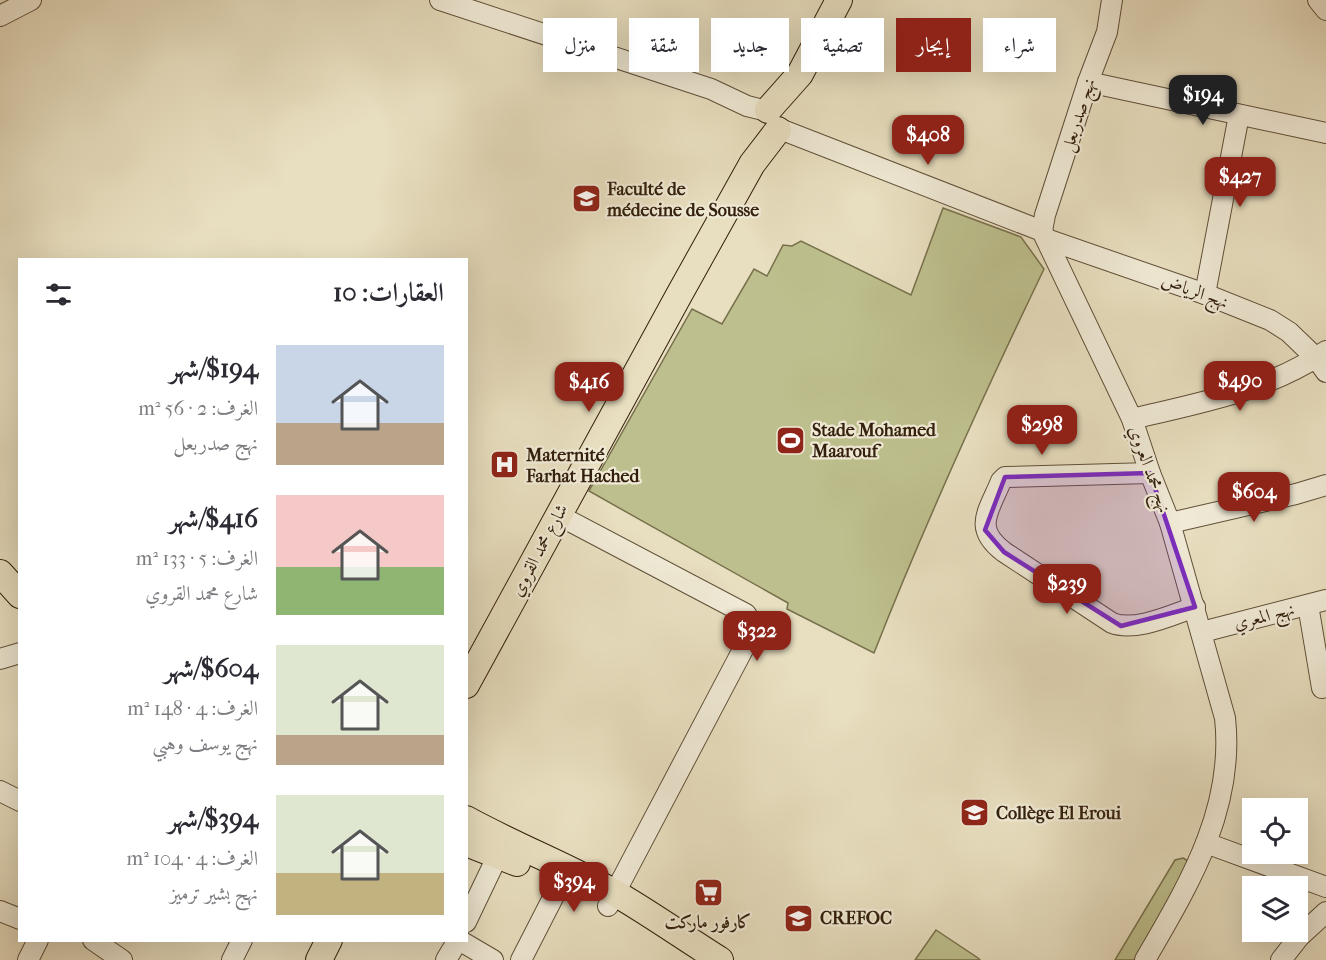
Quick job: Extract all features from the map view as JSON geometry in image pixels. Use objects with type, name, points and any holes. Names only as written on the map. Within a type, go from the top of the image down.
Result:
[{"type":"main road","name":"شارع محمد القروي","points":[[468,681],[752,164],[839,0]]},
{"type":"main road","points":[[0,559],[18,571]]},
{"type":"main road","points":[[0,573],[18,593]]},
{"type":"main road","points":[[468,820],[504,840],[567,869],[692,960]]},
{"type":"main road","points":[[468,844],[612,900],[720,960]]},
{"type":"main road","points":[[319,960],[328,942]]},
{"type":"street","points":[[0,15],[31,0]]},
{"type":"street","points":[[440,0],[711,89],[774,121],[1044,235]]},
{"type":"street","name":"نهج صدربعل","points":[[1044,235],[1045,215],[1088,82],[1107,32],[1112,0]]},
{"type":"street","points":[[1318,0],[1326,10]]},
{"type":"street","points":[[1088,82],[1326,133]]},
{"type":"street","points":[[1205,294],[1239,115]]},
{"type":"street","name":"نهج الرياض","points":[[1044,235],[1248,310],[1280,326],[1323,360]]},
{"type":"street","name":"نهج محمد العروي","points":[[1044,235],[1132,419],[1170,523],[1225,718],[1227,741],[1224,784],[1206,843],[1187,886],[1145,960]]},
{"type":"street","points":[[1132,419],[1251,389],[1323,360]]},
{"type":"street","points":[[1150,473],[1005,477],[1001,481],[985,521],[985,530],[993,544],[1004,552],[1121,626],[1135,626],[1195,607]]},
{"type":"street","points":[[1170,523],[1326,485]]},
{"type":"street","points":[[558,515],[746,614],[752,625],[744,648],[612,900]]},
{"type":"street","points":[[1317,602],[1322,688]]},
{"type":"street","name":"نهج المعري","points":[[1202,632],[1317,602]]},
{"type":"street","points":[[0,659],[18,654]]},
{"type":"street","points":[[0,791],[18,800]]},
{"type":"street","points":[[1206,843],[1326,887]]},
{"type":"street","points":[[468,918],[498,855]]},
{"type":"street","points":[[521,960],[561,882]]},
{"type":"street","points":[[0,910],[18,918]]},
{"type":"street","points":[[1281,960],[1299,938],[1326,912]]},
{"type":"street","points":[[28,960],[37,942]]},
{"type":"street","points":[[96,942],[122,960]]},
{"type":"street","points":[[231,960],[241,942]]},
{"type":"street","points":[[446,960],[458,942]]},
{"type":"street","points":[[462,942],[493,960]]},
{"type":"highlighted area","points":[[1150,473],[1195,607],[1121,626],[1004,552],[985,530],[1005,477]]},
{"type":"green space","name":"Stade Mohamed Maarouf","points":[[943,208],[1021,237],[1044,269],[955,460],[874,653],[787,609],[788,603],[589,491],[692,309],[722,324],[754,269],[767,276],[783,245],[792,246],[801,241],[911,295]]},
{"type":"green space","points":[[1183,858],[1190,862],[1135,960],[1115,960],[1175,860]]},
{"type":"green space","points":[[936,930],[978,958],[980,960],[915,960]]},
{"type":"place","name":"Faculté de médecine de Sousse","points":[[586,199]]},
{"type":"place","name":"Stade Mohamed Maarouf","points":[[791,440]]},
{"type":"place","name":"Maternité Farhat Hached","points":[[505,465]]},
{"type":"place","name":"Collège El Eroui","points":[[975,813]]},
{"type":"place","name":"كارفور ماركت","points":[[708,893]]},
{"type":"place","name":"CREFOC","points":[[799,918]]}]
